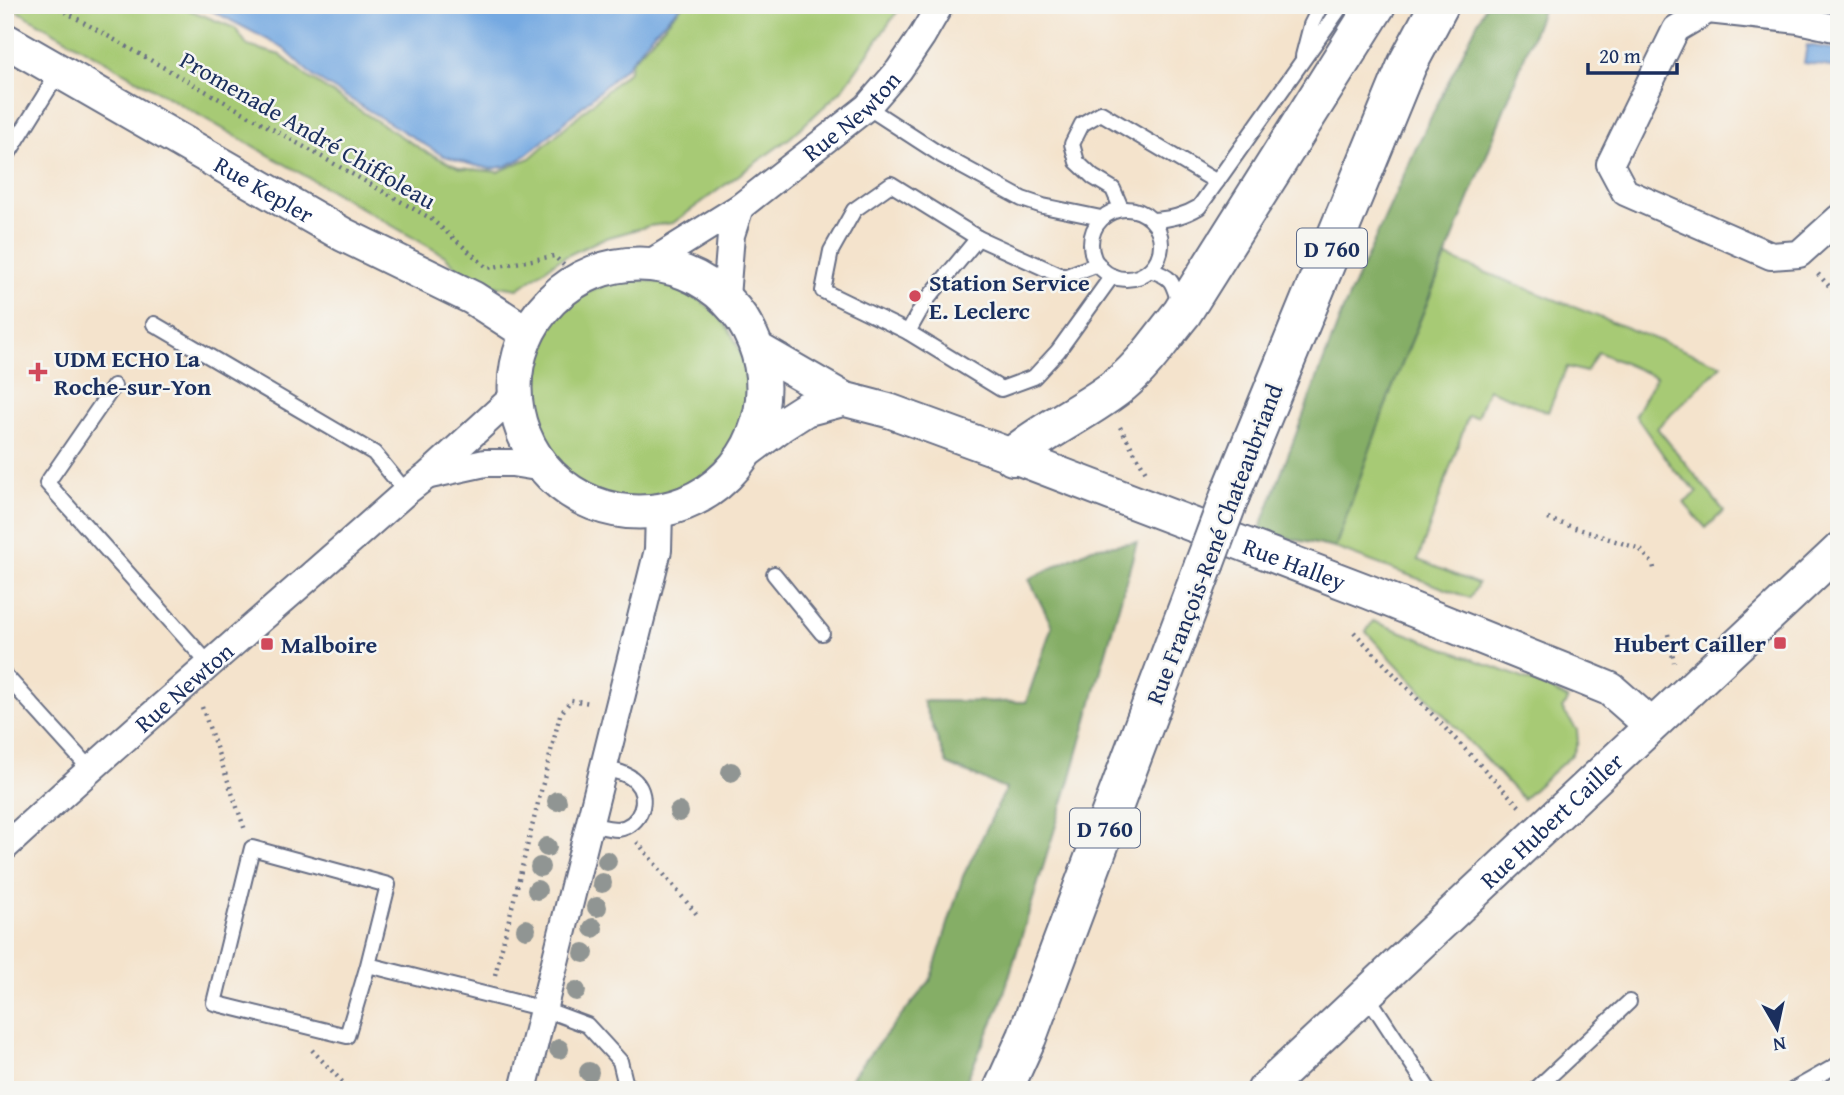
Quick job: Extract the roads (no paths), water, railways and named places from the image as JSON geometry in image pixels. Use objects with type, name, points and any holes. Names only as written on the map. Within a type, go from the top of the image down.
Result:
[{"type":"main road","points":[[1013,456],[1031,440],[1124,382],[1182,313],[1376,5]]},
{"type":"main road","name":"Rue François-René Chateaubriand","points":[[1003,1090],[1027,1037],[1231,493],[1407,65],[1440,5]]},
{"type":"street","name":"Rue Newton","points":[[650,263],[740,207],[867,107],[899,70],[940,5]]},
{"type":"street","points":[[1839,29],[1800,13],[1709,10],[1675,29],[1610,164],[1625,192],[1771,256],[1798,254],[1839,218]]},
{"type":"street","name":"Rue Kepler","points":[[5,40],[344,235],[473,298],[527,333]]},
{"type":"street","points":[[726,298],[731,235],[740,207]]},
{"type":"street","points":[[650,263],[691,274],[726,298],[746,321],[759,350],[764,384],[761,417],[749,449],[726,478],[695,500],[659,511],[616,511],[576,496],[543,468],[523,435],[514,396],[516,363],[527,333],[548,302],[578,279],[601,269],[650,263]]},
{"type":"street","name":"Rue Halley","points":[[759,350],[844,399],[890,411],[1013,456],[1369,592],[1588,680],[1611,690],[1651,725]]},
{"type":"street","name":"Rue Newton","points":[[5,847],[514,396]]},
{"type":"street","name":"Rue Halley","points":[[749,449],[806,409],[844,399]]},
{"type":"street","name":"Rue Newton","points":[[428,475],[485,463],[512,463],[543,468]]},
{"type":"street","points":[[523,1090],[658,550],[659,511]]},
{"type":"street","name":"Rue Hubert Cailler","points":[[1264,1090],[1839,550]]},
{"type":"lane","points":[[1301,64],[1311,24],[1321,5]]},
{"type":"lane","points":[[1153,220],[1186,215],[1199,207],[1342,5]]},
{"type":"lane","points":[[5,159],[59,72]]},
{"type":"lane","points":[[867,107],[941,155],[1022,199],[1101,218]]},
{"type":"lane","points":[[1121,208],[1113,189],[1077,163],[1072,144],[1082,124],[1101,113],[1217,182]]},
{"type":"lane","points":[[1098,264],[1064,277],[978,238],[891,184],[854,210],[831,251],[822,291],[908,332],[1001,389],[1034,377],[1058,351],[1112,276]]},
{"type":"lane","points":[[1121,208],[1144,213],[1153,220],[1159,229],[1161,240],[1157,262],[1150,270],[1130,279],[1108,275],[1094,258],[1091,248],[1091,237],[1101,218],[1121,208]]},
{"type":"lane","points":[[908,332],[925,302],[978,238]]},
{"type":"lane","points":[[1150,270],[1168,277],[1172,282],[1182,313]]},
{"type":"lane","points":[[154,324],[374,453],[406,492]]},
{"type":"lane","points":[[114,386],[47,483],[202,671]]},
{"type":"lane","points":[[774,574],[822,633]]},
{"type":"lane","points":[[5,675],[90,769]]},
{"type":"lane","points":[[590,824],[615,829],[625,827],[632,823],[642,808],[643,799],[636,782],[629,776],[604,769]]},
{"type":"lane","points":[[252,848],[388,885],[368,965],[347,1036],[214,1003],[252,848]]},
{"type":"lane","points":[[368,965],[544,1009],[587,1025],[620,1061],[627,1090]]},
{"type":"lane","points":[[1367,995],[1429,1090]]},
{"type":"lane","points":[[1535,1090],[1629,1002]]},
{"type":"lane","points":[[1793,1090],[1809,1086],[1839,1064]]},
{"type":"water","points":[[201,5],[682,5],[653,33],[626,67],[542,142],[521,159],[491,169],[442,155],[314,77],[282,47]]},
{"type":"water","points":[[1807,45],[1839,50],[1838,68],[1804,63]]},
{"type":"place","name":"Station Service E. Leclerc","points":[[915,296]]},
{"type":"place","name":"UDM ECHO La Roche-sur-Yon","points":[[38,372]]},
{"type":"place","name":"Hubert Cailler","points":[[1780,643]]},
{"type":"place","name":"Malboire","points":[[267,644]]}]
